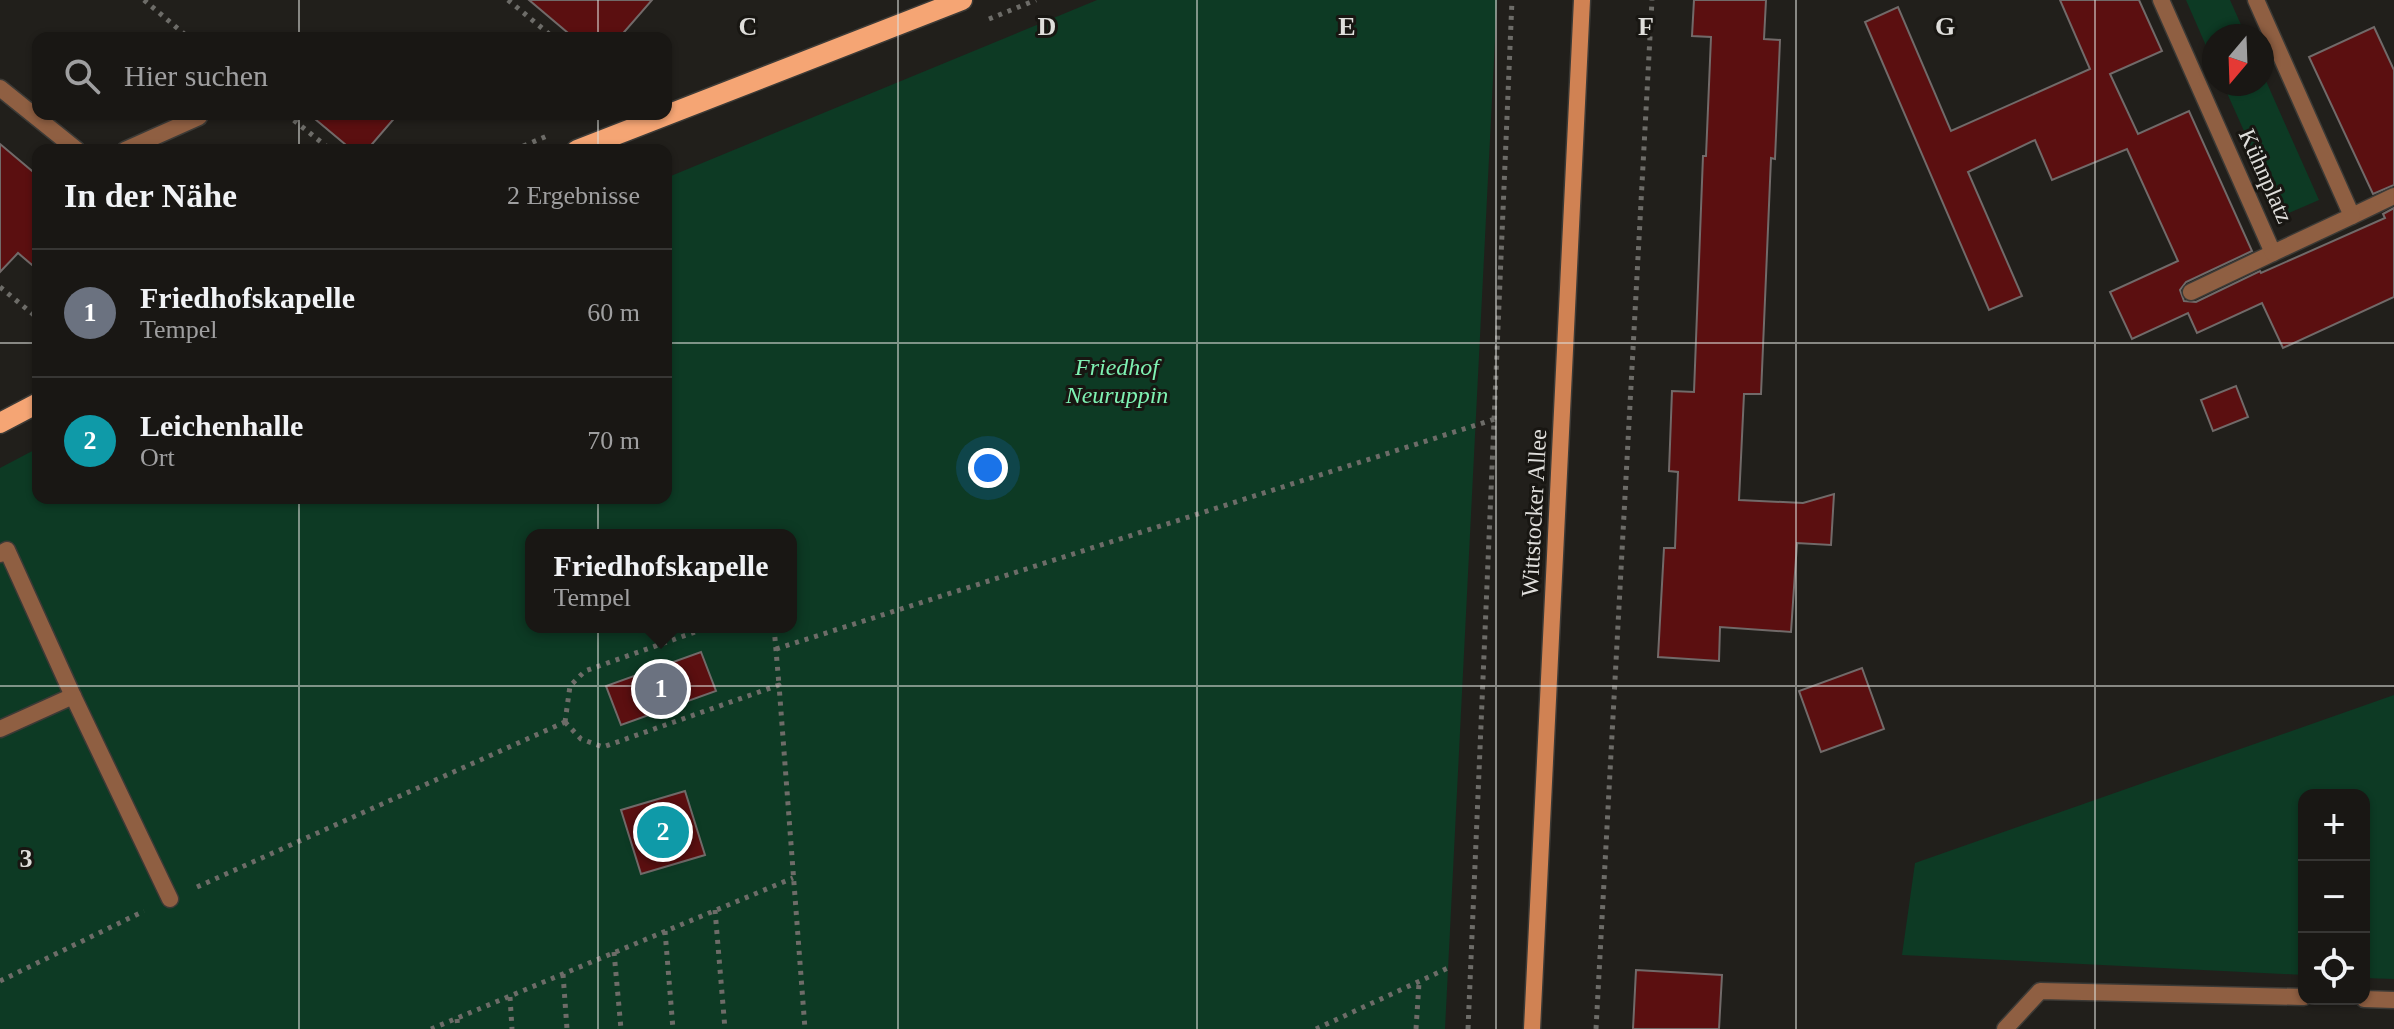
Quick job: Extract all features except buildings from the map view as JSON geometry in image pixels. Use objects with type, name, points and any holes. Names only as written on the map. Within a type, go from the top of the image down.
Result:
[{"type":"main road","points":[[672,113],[962,0]]},
{"type":"main road","name":"Wittstocker Allee","points":[[1532,1029],[1582,0]]},
{"type":"main road","points":[[592,144],[654,120]]},
{"type":"main road","points":[[0,423],[32,406]]},
{"type":"street","name":"Kühnplatz","points":[[2161,0],[2273,253],[2394,196]]},
{"type":"street","points":[[2256,0],[2352,216]]},
{"type":"street","points":[[0,88],[32,114]]},
{"type":"street","points":[[40,120],[70,144]]},
{"type":"street","points":[[138,144],[192,120]]},
{"type":"street","points":[[2191,292],[2273,253]]},
{"type":"street","points":[[0,554],[7,550],[170,899]]},
{"type":"street","points":[[0,729],[73,696]]},
{"type":"street","points":[[2005,1029],[2040,991],[2298,997]]},
{"type":"street","points":[[2370,1000],[2391,1004]]},
{"type":"path","points":[[144,0],[182,32]]},
{"type":"path","points":[[508,0],[547,32]]},
{"type":"path","points":[[1468,1029],[1512,0]]},
{"type":"path","points":[[1596,1029],[1652,0]]},
{"type":"path","points":[[294,120],[324,144]]},
{"type":"path","points":[[0,287],[32,313]]},
{"type":"path","points":[[776,649],[1495,419]]},
{"type":"path","points":[[565,722],[570,686],[585,671],[692,633]]},
{"type":"path","points":[[775,633],[805,1029]]},
{"type":"path","points":[[565,722],[581,739],[603,747],[779,685]]},
{"type":"path","points":[[0,981],[170,899],[565,722]]},
{"type":"path","points":[[431,1029],[793,878]]},
{"type":"path","points":[[715,910],[725,1029]]},
{"type":"path","points":[[665,931],[673,1029]]},
{"type":"path","points":[[614,952],[621,1029]]},
{"type":"path","points":[[1316,1029],[1448,968],[1418,983],[1416,1029]]},
{"type":"path","points":[[563,974],[567,1029]]},
{"type":"path","points":[[510,997],[512,1029]]},
{"type":"path","points":[[457,1019],[458,1029]]},
{"type":"green space","name":"Friedhof Neuruppin","points":[[1097,0],[1497,0],[1445,1029],[0,1029],[0,468],[32,451],[32,504],[672,504],[672,176]]},
{"type":"green space","points":[[2186,0],[2230,0],[2241,24],[2202,24],[2202,37]]},
{"type":"green space","points":[[2228,96],[2273,96],[2319,200],[2282,216]]},
{"type":"green space","points":[[2394,695],[2394,979],[2370,978],[2370,789],[2298,789],[2298,975],[1902,955],[1915,863]]},
{"type":"place","name":"Friedhofskapelle","points":[[661,689]]},
{"type":"place","name":"Leichenhalle","points":[[663,832]]}]
